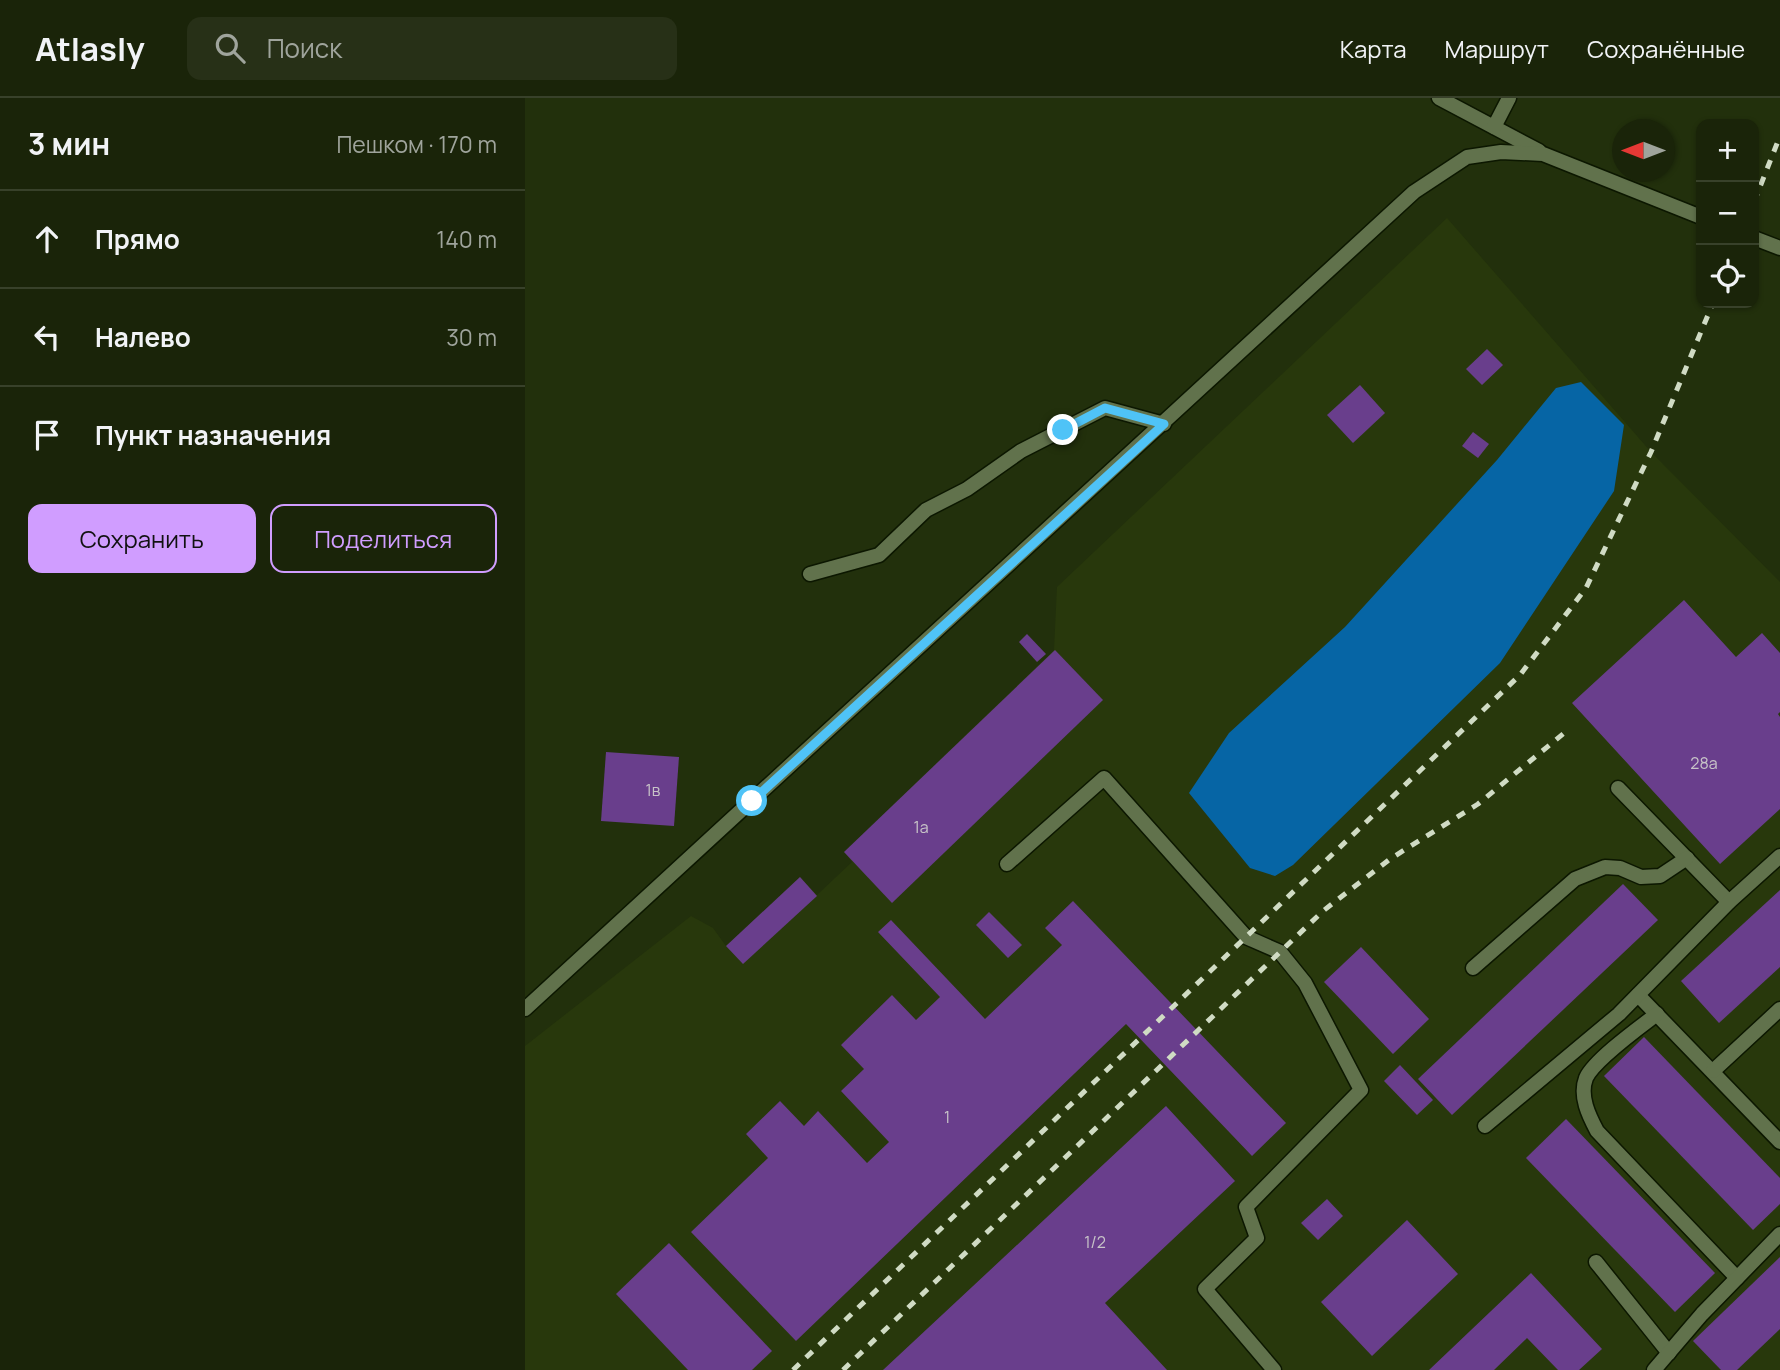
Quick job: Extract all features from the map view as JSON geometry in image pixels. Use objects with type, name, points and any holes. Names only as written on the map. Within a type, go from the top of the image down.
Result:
[{"type":"lane","points":[[1439,98],[1543,154],[1696,215]]},
{"type":"lane","points":[[1494,127],[1509,98]]},
{"type":"lane","points":[[525,1009],[1414,192],[1467,157],[1501,152],[1543,154]]},
{"type":"lane","points":[[1759,240],[1780,248]]},
{"type":"lane","points":[[810,574],[879,555],[926,510],[967,489],[1021,451],[1105,408],[1164,424]]},
{"type":"lane","points":[[1007,864],[1104,779],[1246,937],[1280,952],[1305,982],[1361,1090],[1246,1208],[1257,1238],[1205,1289],[1274,1370]]},
{"type":"lane","points":[[1618,788],[1729,902]]},
{"type":"lane","points":[[1485,1126],[1619,1014],[1729,902],[1780,856]]},
{"type":"lane","points":[[1473,968],[1575,879],[1605,867],[1641,877],[1660,876],[1687,858]]},
{"type":"lane","points":[[1638,995],[1780,1142]]},
{"type":"lane","points":[[1713,1071],[1780,1009]]},
{"type":"lane","points":[[1657,1014],[1597,1065],[1586,1079],[1586,1111],[1597,1131],[1737,1278]]},
{"type":"lane","points":[[1654,1370],[1702,1314],[1780,1234]]},
{"type":"lane","points":[[1596,1262],[1669,1353]]},
{"type":"shaded area","points":[[1447,218],[1651,452],[1780,582],[1780,1370],[525,1370],[525,1046],[691,916],[713,928],[726,946],[800,877],[817,895],[852,862],[844,852],[1054,650],[1057,587]]},
{"type":"water","points":[[1581,382],[1624,425],[1614,491],[1500,663],[1293,865],[1275,876],[1250,868],[1189,793],[1229,733],[1345,627],[1497,460],[1556,388]]},
{"type":"building","points":[[1487,349],[1503,365],[1482,385],[1466,369]]},
{"type":"building","points":[[1360,385],[1385,413],[1353,443],[1327,415]]},
{"type":"building","points":[[1473,432],[1489,444],[1478,458],[1462,446]]},
{"type":"building","points":[[1684,600],[1736,657],[1762,633],[1780,653],[1780,809],[1720,864],[1572,703]]},
{"type":"building","points":[[1027,634],[1046,654],[1037,662],[1019,642]]},
{"type":"building","points":[[1055,650],[1103,700],[892,903],[844,852]]},
{"type":"building","points":[[606,752],[679,757],[674,826],[601,821]]},
{"type":"building","points":[[800,877],[817,896],[743,964],[726,946]]},
{"type":"building","points":[[1623,884],[1658,920],[1452,1115],[1418,1079]]},
{"type":"building","points":[[1780,890],[1780,967],[1719,1023],[1681,981]]},
{"type":"building","points":[[1073,901],[1286,1123],[1252,1156],[1126,1024],[796,1341],[691,1232],[768,1158],[746,1134],[780,1101],[804,1126],[818,1111],[867,1163],[889,1142],[841,1091],[864,1069],[841,1045],[892,995],[916,1020],[940,997],[878,932],[891,920],[985,1019],[1062,945],[1045,928]]},
{"type":"building","points":[[989,912],[1022,945],[1008,958],[976,925]]},
{"type":"building","points":[[1361,947],[1429,1019],[1393,1054],[1324,982]]},
{"type":"building","points":[[1644,1037],[1780,1178],[1780,1204],[1753,1230],[1604,1076]]},
{"type":"building","points":[[1400,1065],[1433,1100],[1417,1115],[1384,1081]]},
{"type":"building","points":[[1166,1106],[1235,1181],[1105,1303],[1167,1370],[883,1370]]},
{"type":"building","points":[[1566,1119],[1715,1273],[1675,1312],[1526,1158]]},
{"type":"building","points":[[1327,1199],[1343,1216],[1318,1240],[1301,1223]]},
{"type":"building","points":[[1407,1220],[1458,1274],[1372,1356],[1321,1302]]},
{"type":"building","points":[[669,1243],[772,1351],[752,1370],[688,1370],[616,1294]]},
{"type":"building","points":[[1780,1257],[1780,1329],[1737,1370],[1721,1370],[1693,1341]]},
{"type":"building","points":[[1531,1273],[1602,1349],[1579,1370],[1558,1370],[1527,1338],[1494,1370],[1429,1370]]},
{"type":"railway","points":[[1759,189],[1780,136]]},
{"type":"railway","points":[[793,1370],[1520,675],[1586,588],[1651,452],[1711,308]]},
{"type":"railway","points":[[843,1370],[1323,911],[1390,859],[1478,804],[1569,729]]},
{"type":"route","points":[[752,801],[1164,424],[1105,408],[1063,430]]}]
